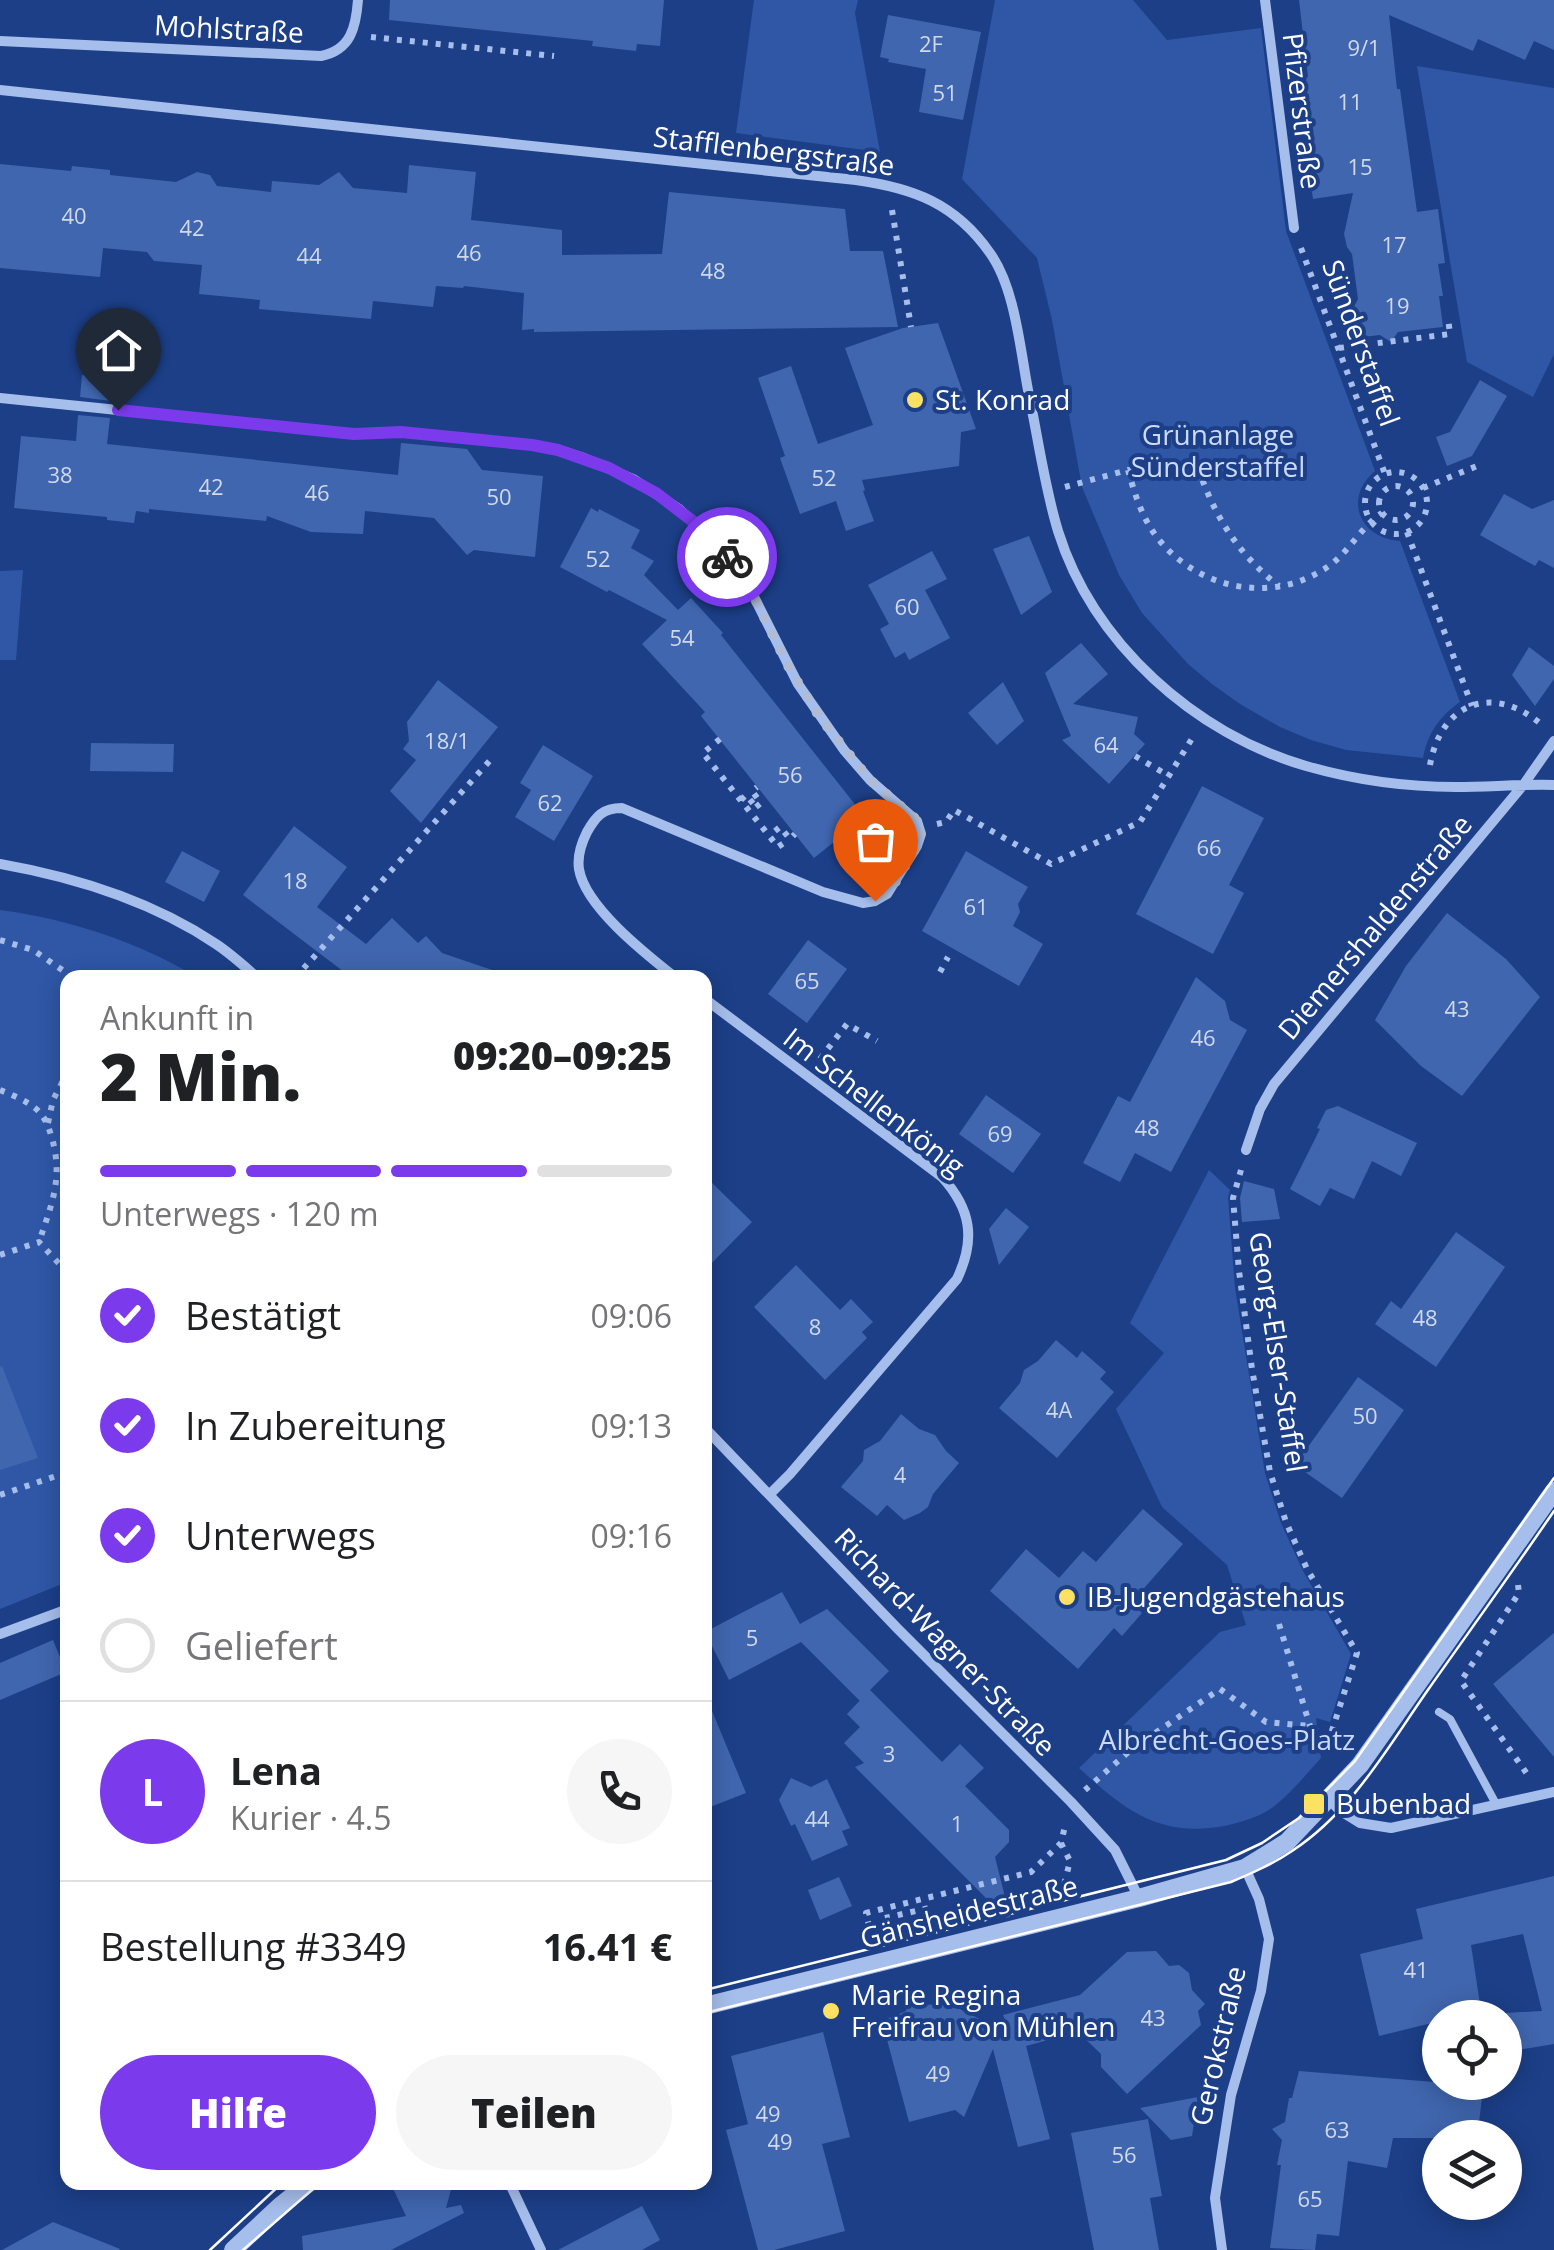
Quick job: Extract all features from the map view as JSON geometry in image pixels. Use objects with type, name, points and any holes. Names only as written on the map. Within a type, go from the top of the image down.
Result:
[{"type":"street","points":[[352,35],[358,0]]},
{"type":"street","name":"Pfizerstraße","points":[[1266,0],[1294,228]]},
{"type":"street","name":"Mohlstraße","points":[[0,41],[322,56],[342,48],[352,35]]},
{"type":"street","name":"Stafflenbergstraße","points":[[0,90],[888,184],[913,191],[940,204],[966,224],[992,255],[1006,284],[1059,532],[1090,600],[1122,645],[1153,678],[1204,719],[1304,766],[1426,786],[1554,784]]},
{"type":"street","points":[[0,398],[354,434],[401,432],[532,445],[609,468],[634,479],[678,508],[718,546],[750,589],[820,718],[870,780],[917,820],[920,834],[917,846],[887,894],[863,903],[823,892],[622,808],[603,811],[595,817],[580,849],[584,885],[628,938],[666,970]]},
{"type":"street","name":"Diemershaldenstraße","points":[[1246,1150],[1260,1109],[1274,1084],[1524,784],[1554,741]]},
{"type":"street","points":[[0,864],[65,879],[158,912],[216,944],[248,970]]},
{"type":"street","name":"Im Schellenkönig","points":[[712,1004],[942,1177],[963,1207],[968,1225],[969,1243],[957,1278],[770,1494]]},
{"type":"street","name":"Richard-Wagner-Straße","points":[[712,1435],[1116,1850],[1139,1898]]},
{"type":"street","points":[[1246,1868],[1287,1842],[1360,1765],[1554,1490]]},
{"type":"street","points":[[0,1634],[60,1611]]},
{"type":"street","points":[[1330,1799],[1360,1824],[1391,1828],[1548,1794]]},
{"type":"street","name":"Gänsheidestraße","points":[[712,2004],[1246,1868]]},
{"type":"street","name":"Gerokstraße","points":[[1222,2250],[1214,2198],[1231,2095],[1261,1992],[1268,1939],[1259,1899],[1246,1868]]},
{"type":"street","points":[[234,2250],[300,2190]]},
{"type":"street","points":[[514,2190],[541,2250]]},
{"type":"lane","points":[[1439,1712],[1450,1719],[1496,1804]]},
{"type":"path","points":[[352,35],[554,56]]},
{"type":"path","points":[[888,184],[911,326]]},
{"type":"path","name":"Sünderstaffel","points":[[1294,228],[1386,474]]},
{"type":"path","points":[[1339,348],[1450,334],[1448,318]]},
{"type":"path","points":[[1412,497],[1430,484],[1477,466]]},
{"type":"path","points":[[1198,468],[1226,531],[1260,571],[1280,586]]},
{"type":"path","points":[[1082,482],[1128,470],[1144,516],[1177,559],[1200,574],[1252,589],[1310,578],[1336,562],[1365,525],[1382,513]]},
{"type":"path","points":[[1386,474],[1409,475],[1424,490],[1424,516],[1407,532],[1391,533],[1376,527],[1368,514],[1366,498],[1372,484],[1386,474]]},
{"type":"path","points":[[1390,486],[1403,487],[1412,497],[1412,510],[1402,519],[1382,513],[1380,496],[1390,486]]},
{"type":"path","points":[[1407,532],[1472,706]]},
{"type":"path","points":[[1431,760],[1436,740],[1449,720],[1472,706],[1502,703],[1537,720]]},
{"type":"path","points":[[946,822],[954,810],[1050,864],[1140,822],[1204,719]]},
{"type":"path","points":[[720,739],[704,752],[766,838],[778,848],[784,843],[775,831],[780,827],[790,838],[795,834]]},
{"type":"path","points":[[302,970],[494,756]]},
{"type":"path","points":[[1134,756],[1169,776]]},
{"type":"path","points":[[741,800],[746,795],[756,807],[761,803],[752,791],[757,787]]},
{"type":"path","points":[[0,940],[33,950],[63,970]]},
{"type":"path","points":[[940,972],[948,957]]},
{"type":"path","points":[[807,1076],[847,1024],[876,1041]]},
{"type":"path","points":[[48,1124],[60,1086]]},
{"type":"path","points":[[0,1090],[37,1109],[48,1124],[58,1162],[57,1186],[39,1242]]},
{"type":"path","name":"Georg-Elser-Staffel","points":[[1236,1188],[1233,1198],[1240,1288],[1270,1472],[1286,1522],[1308,1569],[1357,1653],[1329,1740]]},
{"type":"path","points":[[1,1253],[39,1242]]},
{"type":"path","points":[[39,1242],[60,1265]]},
{"type":"path","points":[[0,1495],[60,1475]]},
{"type":"path","points":[[1454,1691],[1519,1593],[1512,1548]]},
{"type":"path","points":[[1279,1624],[1310,1726]]},
{"type":"path","points":[[1461,1682],[1548,1794]]},
{"type":"path","points":[[884,1914],[1031,1872],[1061,1843],[1071,1802],[1133,1748],[1220,1689],[1266,1722],[1310,1726],[1360,1765]]},
{"type":"path","points":[[1061,1843],[1070,1862],[1066,1877]]},
{"type":"path","points":[[866,1913],[929,1908],[936,1925]]},
{"type":"path","points":[[884,1914],[888,1928]]},
{"type":"path","points":[[870,1931],[903,1924]]},
{"type":"green space","points":[[754,0],[858,0],[855,13],[880,152],[736,133]]},
{"type":"green space","name":"Grünanlage Sünderstaffel","points":[[995,0],[1133,0],[1167,40],[1261,28],[1286,231],[1375,471],[1360,493],[1360,515],[1374,533],[1400,541],[1460,702],[1436,726],[1423,758],[1346,750],[1311,740],[1240,704],[1188,664],[1142,613],[1119,575],[1082,487],[1037,258],[962,179]]},
{"type":"green space","points":[[1417,66],[1554,88],[1554,354],[1533,397],[1467,362]]},
{"type":"green space","points":[[23,570],[16,660],[0,660],[0,571]]},
{"type":"green space","points":[[0,910],[52,919],[102,934],[184,970],[60,970],[60,1585],[0,1609]]},
{"type":"green space","name":"Albrecht-Goes-Platz","points":[[1209,1170],[1230,1190],[1235,1288],[1265,1473],[1281,1523],[1303,1571],[1351,1654],[1330,1722],[1316,1718],[1321,1758],[1295,1787],[1273,1807],[1249,1819],[1229,1825],[1184,1828],[1164,1825],[1129,1809],[1079,1768],[1220,1632],[1246,1625],[1227,1565],[1162,1507],[1116,1409],[1164,1353],[1130,1323]]},
{"type":"building","points":[[390,0],[664,0],[660,46],[637,44],[636,51],[592,46],[593,41],[389,20]]},
{"type":"building","points":[[1299,0],[1554,0],[1554,50],[1534,41],[1525,60],[1478,39],[1473,51],[1389,15],[1417,212],[1438,209],[1445,263],[1438,264],[1443,327],[1398,332],[1391,342],[1380,335],[1362,337],[1353,324],[1358,299],[1352,254],[1344,234],[1353,193],[1313,199],[1297,78],[1308,77]]},
{"type":"building","points":[[888,15],[981,32],[963,120],[919,112],[926,69],[880,57]]},
{"type":"building","points":[[0,164],[71,171],[72,166],[110,170],[110,175],[176,182],[197,172],[210,175],[217,186],[271,192],[272,181],[319,185],[339,172],[353,188],[407,193],[409,165],[476,172],[471,220],[562,230],[562,255],[662,254],[669,192],[845,209],[850,251],[883,251],[898,327],[534,332],[522,330],[524,293],[436,286],[433,307],[373,301],[371,319],[259,309],[260,300],[199,294],[202,265],[154,261],[147,252],[103,248],[100,277],[0,268]]},
{"type":"building","points":[[938,323],[976,429],[961,432],[959,466],[862,480],[874,521],[846,531],[836,501],[800,514],[758,378],[791,366],[818,444],[873,425],[845,348],[903,328]]},
{"type":"building","points":[[82,375],[114,378],[111,401],[80,397]]},
{"type":"building","points":[[1480,380],[1507,396],[1472,456],[1447,466],[1436,437],[1450,432]]},
{"type":"building","points":[[78,415],[110,418],[107,444],[398,475],[401,443],[467,449],[482,470],[543,476],[535,557],[474,550],[467,555],[434,518],[365,511],[363,534],[311,532],[267,516],[266,521],[149,509],[149,513],[136,511],[134,523],[14,508],[21,436],[76,441]]},
{"type":"building","points":[[1504,494],[1532,509],[1554,500],[1554,568],[1539,560],[1535,566],[1480,535]]},
{"type":"building","points":[[591,508],[640,530],[631,548],[654,561],[644,575],[678,610],[691,598],[723,633],[865,817],[814,858],[701,716],[705,712],[642,644],[667,620],[560,567]]},
{"type":"building","points":[[1029,536],[1052,592],[1021,615],[993,549]]},
{"type":"building","points":[[932,551],[947,579],[925,590],[950,638],[909,660],[905,652],[895,658],[880,629],[889,624],[868,585]]},
{"type":"building","points":[[1081,643],[1108,674],[1073,704],[1138,717],[1134,734],[1145,744],[1109,784],[1062,740],[1071,736],[1045,673]]},
{"type":"building","points":[[1529,647],[1554,666],[1554,679],[1535,706],[1512,675]]},
{"type":"building","points":[[438,680],[498,727],[421,823],[390,791],[416,760],[403,749],[409,741],[407,722]]},
{"type":"building","points":[[1003,682],[1024,721],[997,745],[968,713]]},
{"type":"building","points":[[91,743],[174,744],[173,772],[90,771]]},
{"type":"building","points":[[543,745],[593,776],[554,841],[515,817],[531,790],[520,783]]},
{"type":"building","points":[[1202,786],[1264,818],[1229,885],[1244,893],[1213,954],[1136,914]]},
{"type":"building","points":[[294,826],[347,867],[317,907],[366,944],[392,918],[418,943],[426,936],[442,953],[492,970],[341,970],[243,895]]},
{"type":"building","points":[[182,851],[220,871],[204,902],[165,882]]},
{"type":"building","points":[[966,851],[1028,887],[1018,904],[1020,912],[1013,926],[1043,944],[1019,986],[922,931]]},
{"type":"building","points":[[1447,913],[1506,959],[1540,997],[1462,1096],[1421,1066],[1375,1020],[1406,966]]},
{"type":"building","points":[[808,940],[847,969],[807,1023],[768,994]]},
{"type":"building","points":[[1196,977],[1225,1001],[1230,1020],[1247,1030],[1171,1172],[1135,1153],[1120,1182],[1083,1163],[1118,1096],[1130,1102]]},
{"type":"building","points":[[986,1095],[1041,1134],[1013,1173],[959,1134]]},
{"type":"building","points":[[1338,1106],[1417,1143],[1401,1176],[1372,1161],[1354,1199],[1330,1188],[1320,1206],[1290,1189],[1326,1110]]},
{"type":"building","points":[[1244,1181],[1274,1189],[1280,1219],[1242,1222],[1240,1198]]},
{"type":"building","points":[[712,1183],[752,1222],[712,1263]]},
{"type":"building","points":[[1006,1208],[1029,1227],[999,1265],[989,1229]]},
{"type":"building","points":[[1456,1232],[1505,1267],[1436,1367],[1375,1324],[1391,1301],[1401,1309]]},
{"type":"building","points":[[796,1265],[840,1310],[851,1299],[873,1322],[862,1332],[867,1338],[825,1380],[754,1307]]},
{"type":"building","points":[[1056,1340],[1077,1358],[1082,1351],[1106,1372],[1100,1379],[1114,1392],[1057,1458],[999,1408],[1020,1383],[1024,1370],[1038,1361]]},
{"type":"building","points":[[0,1367],[38,1458],[0,1470]]},
{"type":"building","points":[[1358,1377],[1404,1410],[1342,1498],[1295,1465]]},
{"type":"building","points":[[901,1414],[919,1429],[935,1435],[959,1463],[933,1494],[928,1507],[904,1520],[887,1505],[877,1516],[841,1487],[863,1461],[864,1450],[880,1441]]},
{"type":"building","name":"IB-Jugendgästehaus","points":[[1143,1509],[1183,1544],[1131,1603],[1142,1613],[1122,1636],[1114,1628],[1078,1669],[990,1591],[1026,1549],[1059,1578],[1083,1551],[1096,1562]]},
{"type":"building","points":[[782,1592],[800,1624],[827,1609],[889,1671],[870,1690],[942,1762],[960,1744],[984,1768],[965,1786],[1009,1830],[1009,1842],[995,1857],[1010,1917],[1006,1918],[855,1767],[864,1763],[844,1743],[860,1727],[847,1714],[860,1701],[801,1642],[729,1680],[712,1646],[712,1628]]},
{"type":"building","points":[[1554,1633],[1554,1757],[1493,1684]]},
{"type":"building","points":[[53,1640],[60,1657],[60,1675],[0,1700],[0,1663]]},
{"type":"building","points":[[712,1711],[746,1793],[712,1806]]},
{"type":"building","points":[[791,1778],[811,1787],[827,1779],[850,1828],[842,1831],[848,1845],[812,1861],[779,1800]]},
{"type":"building","points":[[1554,1876],[1554,2044],[1522,2049],[1522,2012],[1542,2011],[1523,1934],[1471,1945],[1479,2000],[1422,2000],[1422,2025],[1379,2036],[1360,1954],[1423,1939],[1416,1909]]},
{"type":"building","points":[[839,1877],[852,1906],[820,1920],[808,1890]]},
{"type":"building","points":[[1156,1951],[1169,1966],[1179,1965],[1189,1973],[1192,1990],[1205,2004],[1198,2011],[1201,2025],[1127,2094],[1101,2067],[1101,2054],[1078,2032],[1026,2046],[1050,2139],[1018,2147],[993,2049],[964,2117],[955,2110],[909,2122],[882,2021],[906,2011],[911,1994],[928,2005],[946,2002],[1009,2034],[1003,2015],[1080,1995],[1127,1952]]},
{"type":"building","points":[[823,2032],[850,2137],[822,2144],[845,2231],[774,2250],[758,2250],[726,2130],[748,2124],[731,2056]]},
{"type":"building","points":[[1299,2071],[1422,2081],[1422,2100],[1482,2100],[1479,2120],[1422,2120],[1422,2138],[1393,2138],[1387,2168],[1348,2161],[1339,2236],[1317,2234],[1315,2250],[1270,2248],[1282,2140],[1272,2129],[1285,2122]]},
{"type":"building","points":[[1198,2097],[1192,2136],[1171,2140],[1140,2108]]},
{"type":"building","points":[[1148,2119],[1162,2196],[1150,2198],[1159,2250],[1094,2250],[1071,2133]]},
{"type":"building","points":[[394,2190],[451,2190],[446,2208],[461,2205],[464,2213],[391,2250],[303,2250],[302,2236],[406,2216]]},
{"type":"building","points":[[642,2206],[660,2240],[642,2250],[558,2250]]},
{"type":"building","points":[[53,2222],[120,2249],[2,2250]]},
{"type":"tram line","points":[[712,1988],[1226,1860],[1262,1843],[1299,1818],[1355,1761],[1554,1478]]},
{"type":"tram line","points":[[712,2011],[1231,1882],[1277,1860],[1334,1817],[1369,1776],[1554,1511]]},
{"type":"tram line","points":[[210,2250],[274,2190]]},
{"type":"tram line","points":[[243,2250],[312,2190]]},
{"type":"way so far","points":[[727,557],[750,589],[788,666],[820,718],[870,780],[917,820],[917,846],[892,888],[875,901]]},
{"type":"place","name":"St. Konrad","points":[[915,400]]},
{"type":"place","name":"IB-Jugendgästehaus","points":[[1067,1597]]},
{"type":"place","name":"Bubenbad","points":[[1314,1804]]},
{"type":"place","name":"Marie Regina Freifrau von Mühlen","points":[[831,2011]]},
{"type":"route","points":[[118,410],[354,434],[401,432],[558,450],[634,479],[678,508],[727,557]]}]
